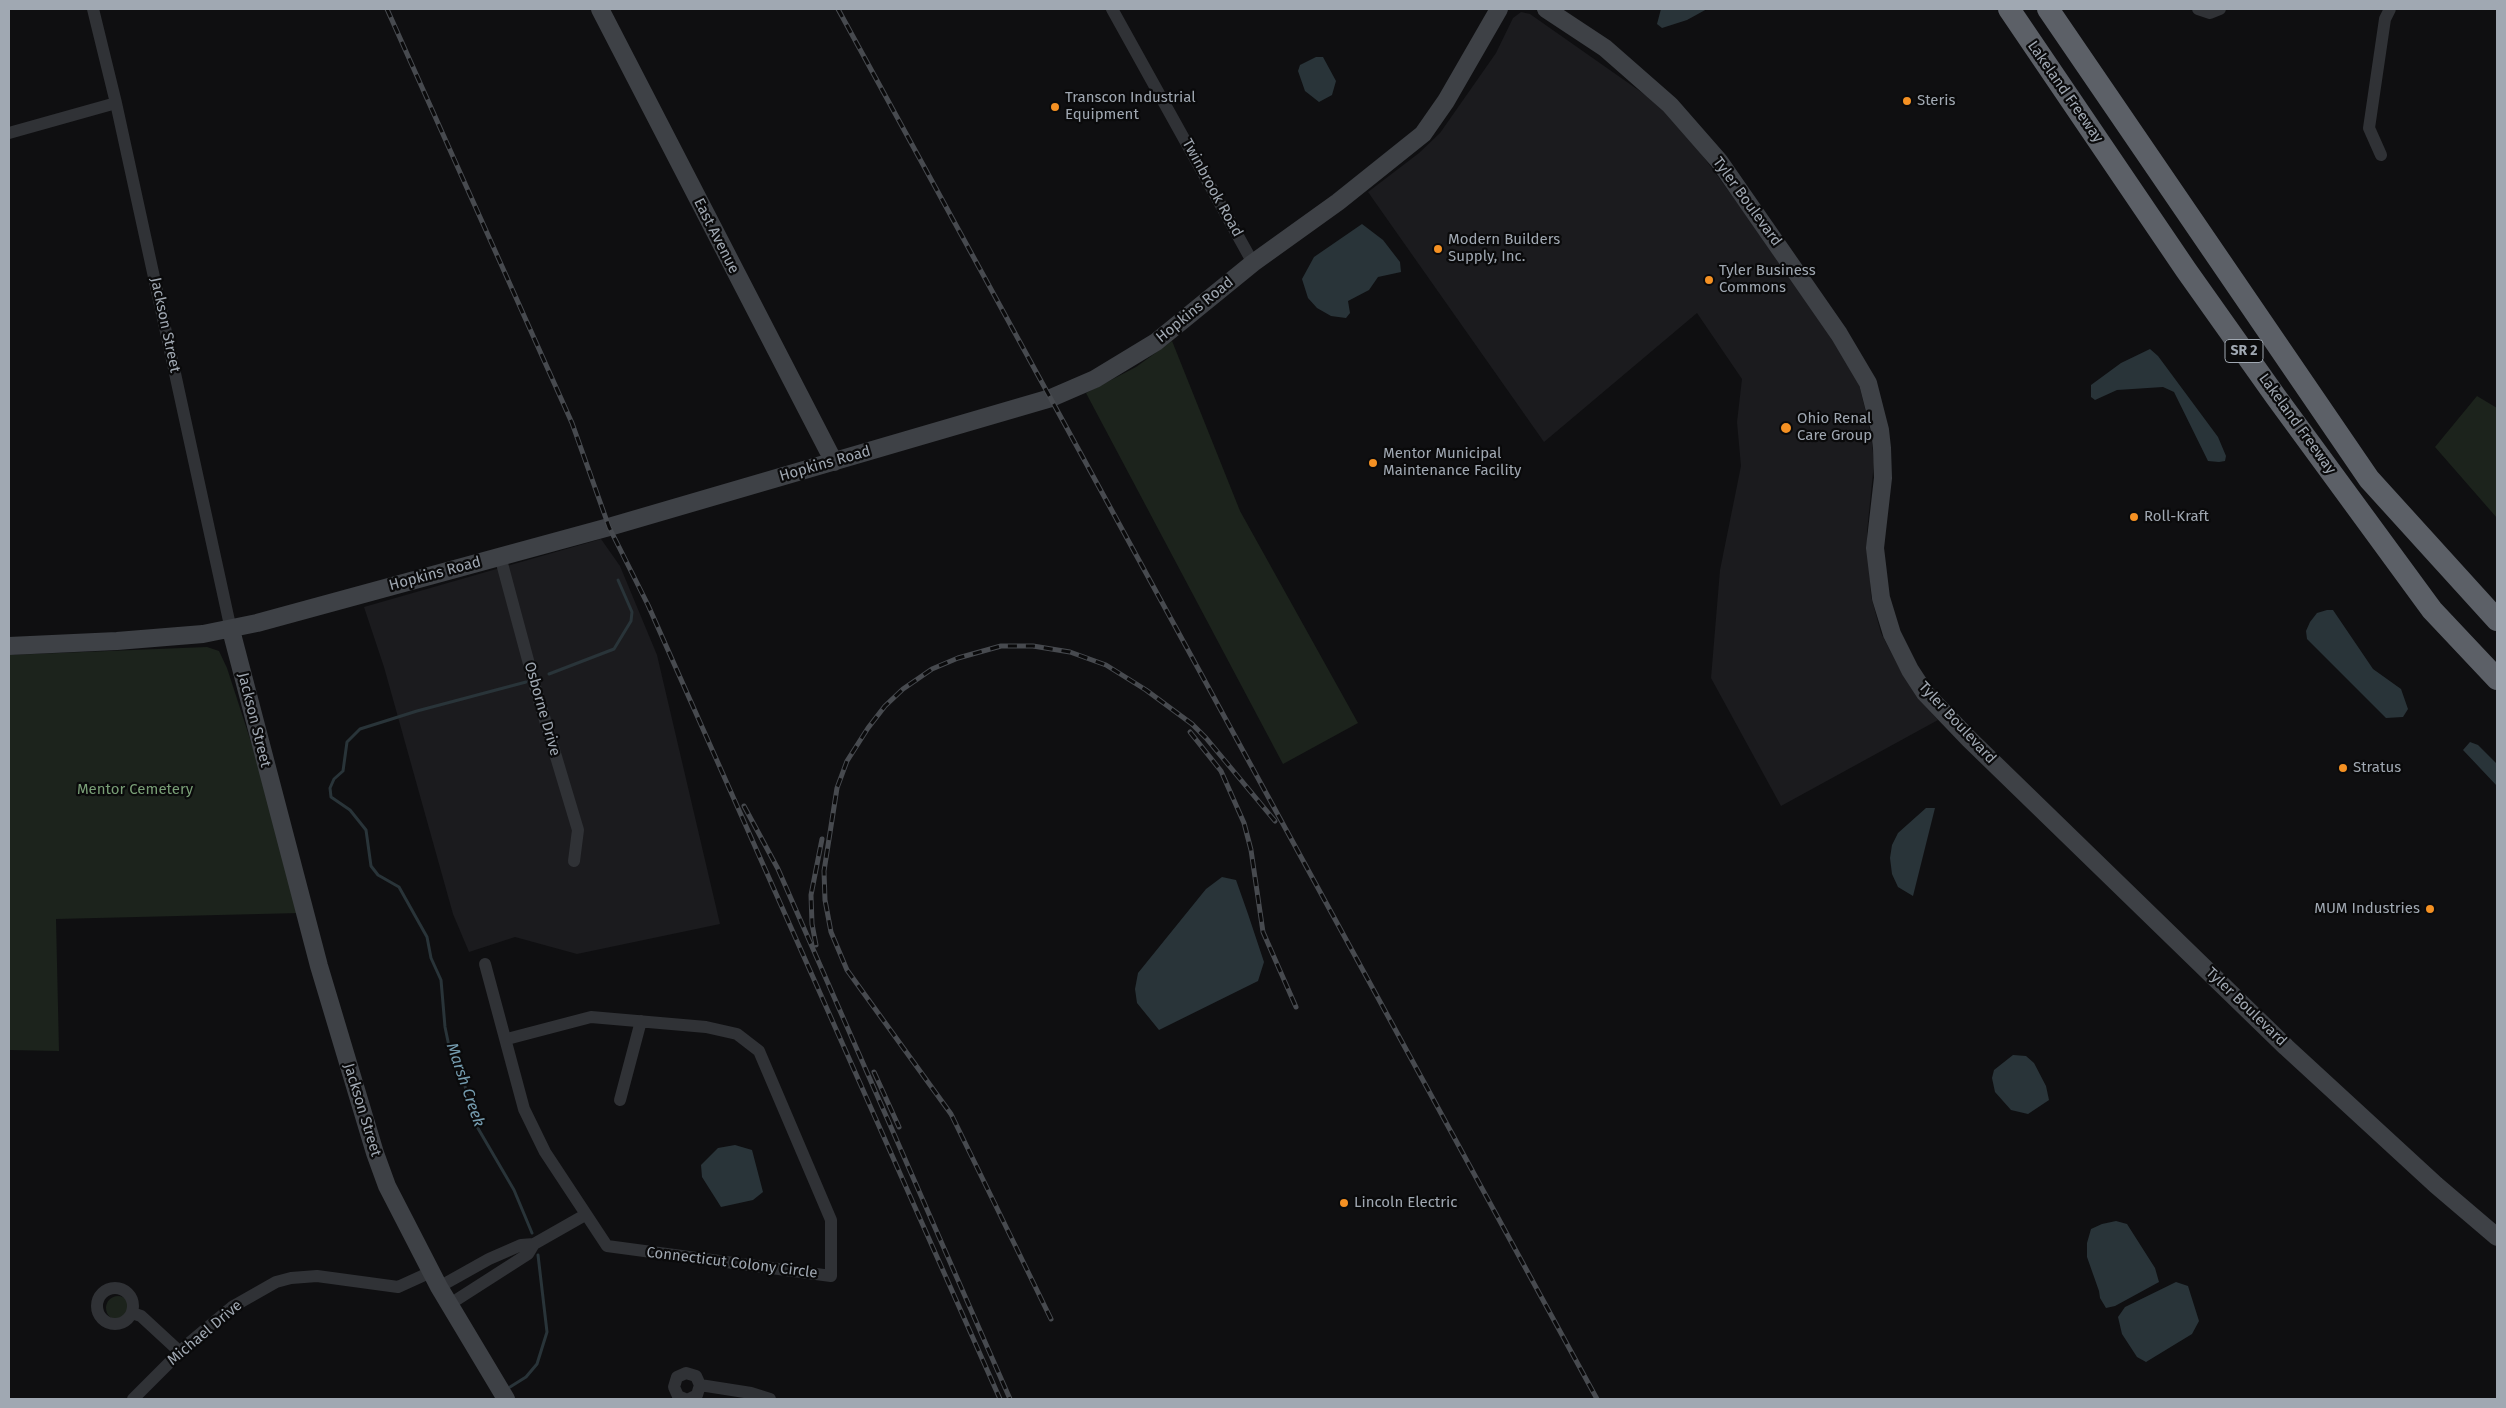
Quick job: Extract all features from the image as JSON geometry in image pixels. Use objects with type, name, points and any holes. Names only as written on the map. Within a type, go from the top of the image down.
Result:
[{"type":"highway","name":"Lakeland Freeway","points":[[2009,9],[2186,270],[2276,397],[2432,610],[2497,679]]},
{"type":"highway","name":"Lakeland Freeway","points":[[2048,9],[2370,479],[2497,620]]},
{"type":"street","name":"Jackson Street","points":[[93,9],[116,103],[230,630],[319,966],[365,1126],[387,1186],[435,1280],[506,1399]]},
{"type":"street","name":"East Avenue","points":[[600,9],[834,462]]},
{"type":"street","name":"Twinbrook Road","points":[[1112,9],[1252,263]]},
{"type":"street","name":"Hopkins Road","points":[[9,646],[117,642],[230,630],[834,462],[1051,398],[1094,379],[1156,342],[1252,263],[1338,202],[1423,134],[1446,101],[1499,9]]},
{"type":"street","name":"Tyler Boulevard","points":[[1546,9],[1604,48],[1664,99],[1707,147],[1817,300],[1840,334],[1868,383],[1880,430],[1882,448],[1883,478],[1875,548],[1881,598],[1892,634],[1910,670],[1925,693],[1969,739],[2286,1047],[2436,1185],[2497,1237]]},
{"type":"street","points":[[2198,9],[2210,13],[2220,9]]},
{"type":"street","points":[[2381,155],[2369,128],[2385,19],[2390,9]]},
{"type":"street","points":[[9,133],[116,103]]},
{"type":"street","name":"Osborne Drive","points":[[500,556],[536,690],[578,830],[574,861]]},
{"type":"street","name":"Connecticut Colony Circle","points":[[485,964],[507,1039],[524,1109],[545,1152],[607,1246],[831,1276],[831,1220],[759,1051],[738,1034],[706,1026],[592,1017],[507,1039]]},
{"type":"street","points":[[620,1100],[641,1021]]},
{"type":"street","points":[[435,1280],[489,1260],[521,1245],[534,1244],[585,1215]]},
{"type":"street","points":[[450,1304],[528,1254],[534,1244]]},
{"type":"street","name":"Michael Drive","points":[[133,1399],[180,1352],[232,1307],[276,1282],[291,1278],[317,1276],[398,1287],[435,1280]]},
{"type":"street","points":[[132,1313],[141,1316],[180,1352]]},
{"type":"street","points":[[685,1399],[675,1392],[674,1382],[677,1377],[686,1373],[696,1376],[700,1385],[697,1395],[689,1399]]},
{"type":"street","points":[[700,1385],[752,1393],[770,1399]]},
{"type":"shaded area","points":[[1661,9],[1707,9],[1687,20],[1662,28],[1657,24]]},
{"type":"shaded area","points":[[1521,12],[1530,14],[1654,101],[1684,130],[1825,323],[1859,384],[1871,434],[1874,463],[1867,532],[1871,596],[1881,633],[1898,666],[1922,702],[1938,720],[1781,806],[1711,678],[1720,570],[1741,466],[1737,422],[1742,379],[1697,313],[1544,442],[1368,192],[1419,153],[1440,133],[1496,53],[1513,18]]},
{"type":"shaded area","points":[[1316,57],[1323,57],[1336,81],[1332,95],[1319,102],[1305,91],[1298,71],[1300,65]]},
{"type":"shaded area","points":[[1362,224],[1383,240],[1400,262],[1401,272],[1378,277],[1369,290],[1348,301],[1350,313],[1346,318],[1331,316],[1317,308],[1308,298],[1302,279],[1314,257]]},
{"type":"shaded area","points":[[2150,349],[2158,356],[2218,437],[2226,456],[2225,461],[2208,461],[2174,392],[2163,387],[2117,390],[2095,400],[2091,397],[2091,385],[2121,363]]},
{"type":"shaded area","points":[[601,539],[620,566],[657,655],[720,924],[577,954],[515,937],[469,952],[453,914],[384,667],[364,607]]},
{"type":"shaded area","points":[[2333,610],[2373,669],[2401,689],[2408,709],[2403,717],[2386,718],[2307,639],[2306,631],[2310,622],[2317,613]]},
{"type":"shaded area","points":[[2470,742],[2478,745],[2497,764],[2497,786],[2463,750]]},
{"type":"shaded area","points":[[1926,808],[1935,808],[1913,896],[1898,887],[1892,874],[1890,858],[1892,845],[1898,833]]},
{"type":"shaded area","points":[[1222,877],[1236,880],[1248,914],[1264,962],[1258,981],[1159,1030],[1137,1003],[1135,989],[1138,973],[1206,889]]},
{"type":"shaded area","points":[[2013,1055],[2026,1056],[2034,1063],[2046,1086],[2049,1100],[2028,1114],[2011,1110],[1995,1092],[1992,1078],[1994,1070]]},
{"type":"shaded area","points":[[735,1145],[752,1150],[763,1192],[753,1200],[721,1207],[702,1177],[701,1165],[718,1148]]},
{"type":"shaded area","points":[[2116,1221],[2127,1224],[2155,1268],[2159,1282],[2115,1306],[2106,1308],[2100,1298],[2087,1257],[2087,1243],[2091,1229]]},
{"type":"shaded area","points":[[2176,1282],[2188,1286],[2199,1321],[2192,1334],[2146,1362],[2137,1357],[2122,1334],[2118,1317],[2125,1307]]},
{"type":"green space","points":[[1172,341],[1240,511],[1358,723],[1283,764],[1086,393],[1136,367]]},
{"type":"green space","points":[[2477,396],[2497,408],[2497,518],[2435,447]]},
{"type":"green space","name":"Mentor Cemetery","points":[[207,647],[219,651],[227,668],[264,782],[300,913],[56,919],[59,1051],[9,1050],[9,655]]},
{"type":"green space","points":[[118,1296],[127,1299],[130,1308],[127,1317],[118,1320],[109,1317],[106,1308],[109,1299]]},
{"type":"waterway","name":"Marsh Creek","points":[[549,674],[614,649],[631,621],[632,612],[618,580]]},
{"type":"waterway","name":"Marsh Creek","points":[[526,682],[417,711],[360,729],[347,742],[343,771],[334,779],[330,788],[331,797],[350,810],[366,830],[371,866],[378,875],[399,887],[427,937],[431,958],[441,980],[445,1027],[450,1051],[465,1086],[472,1118],[514,1190],[532,1233]]},
{"type":"waterway","name":"Marsh Creek","points":[[510,1387],[526,1377],[537,1364],[547,1332],[538,1255]]},
{"type":"railway","points":[[387,9],[572,423],[609,527],[648,605],[1000,1399]]},
{"type":"railway","points":[[838,9],[1597,1399]]},
{"type":"railway","points":[[1051,1319],[951,1114],[847,970],[831,932],[825,900],[824,871],[837,788],[847,761],[885,706],[903,689],[932,669],[958,658],[1001,646],[1033,646],[1070,652],[1106,665],[1146,690],[1192,724],[1206,738],[1275,821]]},
{"type":"railway","points":[[1190,732],[1221,771],[1244,823],[1251,850],[1263,932],[1296,1007]]},
{"type":"railway","points":[[744,806],[778,869],[1010,1399]]},
{"type":"railway","points":[[816,945],[812,924],[811,895],[822,839]]},
{"type":"railway","points":[[874,1072],[899,1127]]},
{"type":"place","name":"Steris","points":[[1907,101]]},
{"type":"place","name":"Transcon Industrial Equipment","points":[[1055,107]]},
{"type":"place","name":"Modern Builders Supply, Inc.","points":[[1438,249]]},
{"type":"place","name":"Tyler Business Commons","points":[[1709,280]]},
{"type":"place","name":"Ohio Renal Care Group","points":[[1786,428]]},
{"type":"place","name":"Mentor Municipal Maintenance Facility","points":[[1373,463]]},
{"type":"place","name":"Roll-Kraft","points":[[2134,517]]},
{"type":"place","name":"Stratus","points":[[2343,768]]},
{"type":"place","name":"MUM Industries","points":[[2430,909]]},
{"type":"place","name":"Lincoln Electric","points":[[1344,1203]]}]
